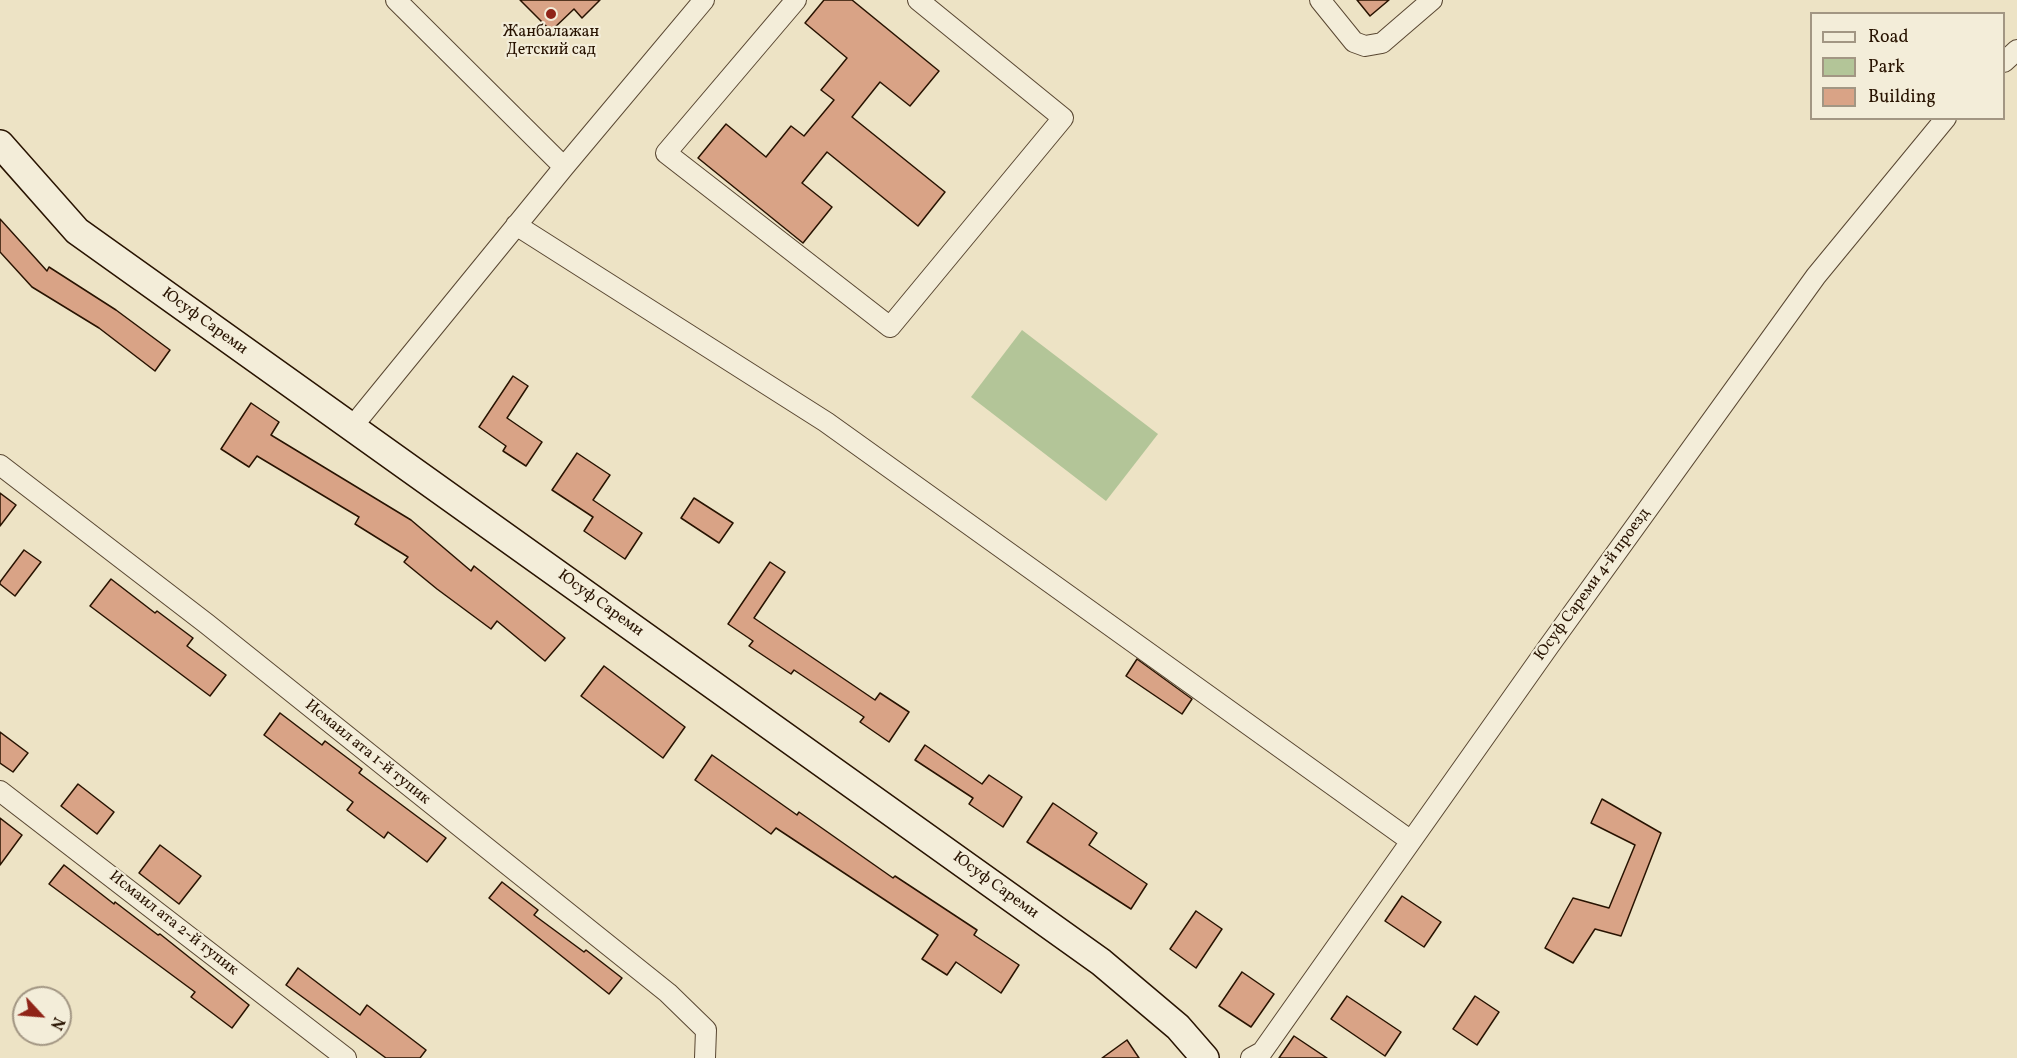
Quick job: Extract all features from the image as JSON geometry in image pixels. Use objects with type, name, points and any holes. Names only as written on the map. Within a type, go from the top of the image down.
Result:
[{"type":"main road","name":"Юсуф Сареми","points":[[0,144],[77,231],[1101,962],[1178,1027],[1205,1058]]},
{"type":"street","points":[[396,0],[564,167]]},
{"type":"street","points":[[352,427],[516,225],[704,0]]},
{"type":"street","points":[[796,0],[666,153],[890,327],[1063,118],[918,0]]},
{"type":"street","points":[[1320,0],[1354,42],[1365,46],[1382,43],[1432,0]]},
{"type":"street","points":[[2005,61],[2017,50]]},
{"type":"street","name":"Юсуф Сареми 4-й проезд","points":[[1251,1058],[1263,1052],[1556,636],[1816,276],[1944,120]]},
{"type":"street","points":[[516,225],[826,422],[1411,841]]},
{"type":"street","name":"Исмаил ата 1-й тупик","points":[[0,465],[207,624],[668,993],[706,1030],[705,1058]]},
{"type":"street","name":"Исмаил ата 2-й тупик","points":[[0,790],[346,1058]]},
{"type":"green space","points":[[1022,330],[1158,434],[1106,501],[971,397]]},
{"type":"building","name":"Жанбалажан Детский сад","points":[[520,0],[600,0],[582,18],[574,9],[551,31]]},
{"type":"building","points":[[824,0],[852,0],[939,71],[910,106],[880,82],[852,117],[945,192],[918,226],[827,152],[802,183],[832,207],[803,243],[698,158],[726,124],[766,157],[791,126],[804,136],[834,100],[821,90],[847,58],[805,23]]},
{"type":"building","points":[[1357,0],[1389,0],[1370,16]]},
{"type":"building","points":[[0,219],[47,271],[49,267],[116,310],[170,350],[155,371],[99,328],[32,287],[0,252]]},
{"type":"building","points":[[513,376],[528,386],[507,418],[542,442],[526,466],[503,451],[506,446],[479,427]]},
{"type":"building","points":[[251,403],[279,422],[271,435],[411,520],[471,571],[474,566],[565,638],[545,661],[497,621],[491,629],[437,589],[404,562],[408,557],[355,524],[359,517],[257,456],[249,467],[221,449]]},
{"type":"building","points":[[577,453],[610,475],[593,500],[642,533],[625,559],[584,531],[593,517],[552,490]]},
{"type":"building","points":[[0,493],[16,505],[0,526]]},
{"type":"building","points":[[694,498],[733,523],[719,543],[681,518]]},
{"type":"building","points":[[24,550],[41,562],[15,596],[0,582]]},
{"type":"building","points":[[770,562],[785,572],[754,618],[875,700],[880,693],[909,712],[889,742],[860,722],[864,717],[794,670],[791,674],[749,646],[753,641],[728,624]]},
{"type":"building","points":[[111,579],[155,613],[157,611],[193,638],[187,646],[226,675],[210,696],[90,606]]},
{"type":"building","points":[[1137,659],[1192,699],[1182,714],[1126,676]]},
{"type":"building","points":[[604,666],[685,727],[663,758],[581,696]]},
{"type":"building","points":[[280,713],[322,745],[325,741],[362,769],[359,773],[446,838],[427,862],[388,832],[384,838],[347,810],[353,802],[264,735]]},
{"type":"building","points":[[0,732],[28,753],[13,772],[0,763]]},
{"type":"building","points":[[925,745],[982,784],[989,775],[1022,797],[1003,827],[969,804],[973,798],[915,760]]},
{"type":"building","points":[[712,755],[797,815],[799,812],[893,878],[895,876],[977,930],[974,935],[1019,965],[1001,993],[956,962],[947,975],[922,959],[938,935],[776,828],[771,834],[695,780]]},
{"type":"building","points":[[78,784],[114,812],[97,834],[61,806]]},
{"type":"building","points":[[1602,799],[1661,833],[1621,936],[1595,929],[1573,963],[1545,948],[1573,898],[1609,908],[1635,845],[1591,823]]},
{"type":"building","points":[[1053,803],[1097,833],[1089,845],[1147,884],[1131,909],[1027,842]]},
{"type":"building","points":[[0,818],[22,835],[0,865]]},
{"type":"building","points":[[160,845],[201,876],[179,904],[139,873]]},
{"type":"building","points":[[64,865],[114,904],[115,902],[158,935],[160,934],[249,1005],[232,1028],[191,997],[195,992],[49,884]]},
{"type":"building","points":[[502,882],[538,910],[534,915],[584,952],[586,950],[622,978],[609,994],[489,898]]},
{"type":"building","points":[[1402,896],[1441,922],[1424,947],[1385,921]]},
{"type":"building","points":[[1196,911],[1222,929],[1196,968],[1170,949]]},
{"type":"building","points":[[298,968],[360,1015],[367,1005],[426,1050],[420,1058],[386,1058],[286,985]]},
{"type":"building","points":[[1242,972],[1274,994],[1251,1027],[1219,1006]]},
{"type":"building","points":[[1347,996],[1401,1032],[1385,1056],[1331,1019]]},
{"type":"building","points":[[1475,996],[1499,1012],[1477,1045],[1453,1029]]},
{"type":"building","points":[[1294,1036],[1327,1058],[1279,1058]]},
{"type":"building","points":[[1127,1040],[1139,1058],[1102,1058]]},
{"type":"place","name":"Жанбалажан Детский сад","points":[[551,14]]}]
